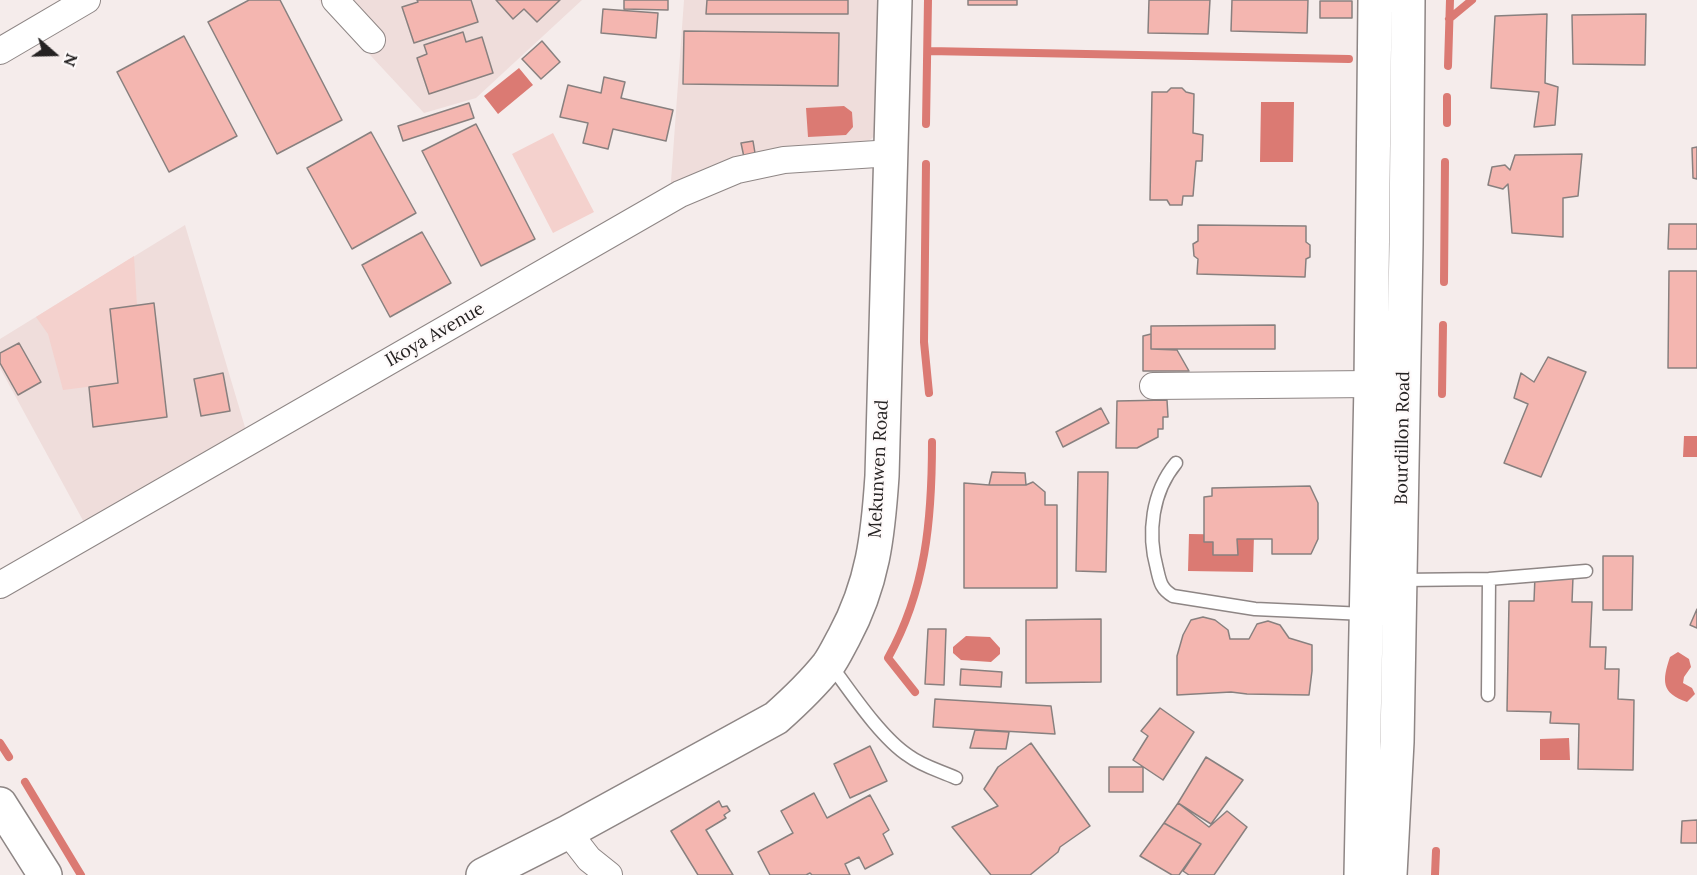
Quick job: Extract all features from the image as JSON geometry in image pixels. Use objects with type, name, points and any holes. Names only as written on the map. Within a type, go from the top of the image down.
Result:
[{"type":"main road","name":"Mekunwen Road","points":[[483,875],[568,832],[776,718],[800,696],[829,663],[858,611],[879,530],[895,0]]},
{"type":"main road","name":"Bourdillon Road","points":[[1361,875],[1376,0]]},
{"type":"main road","name":"Bourdillon Road","points":[[1390,875],[1397,742],[1408,0]]},
{"type":"main road","points":[[1367,566],[1400,572]]},
{"type":"main road","points":[[0,804],[45,875]]},
{"type":"street","points":[[0,51],[87,0]]},
{"type":"street","points":[[335,0],[372,40]]},
{"type":"street","name":"Ikoya Avenue","points":[[0,585],[680,194],[737,170],[784,160],[892,153]]},
{"type":"street","points":[[1153,386],[1371,384]]},
{"type":"street","points":[[568,832],[589,859],[609,875]]},
{"type":"lane","points":[[1176,463],[1167,475],[1154,515],[1152,539],[1161,588],[1166,592],[1173,596],[1226,606],[1366,614]]},
{"type":"lane","points":[[1400,572],[1489,579],[1586,571]]},
{"type":"lane","points":[[1488,695],[1489,579]]},
{"type":"lane","points":[[829,663],[864,709],[898,748],[910,758],[956,778]]},
{"type":"shaded area","points":[[319,0],[582,0],[476,98],[424,113]]},
{"type":"shaded area","points":[[684,0],[889,0],[891,122],[864,145],[755,152],[756,159],[670,195]]},
{"type":"shaded area","points":[[519,68],[533,85],[498,114],[484,96]]},
{"type":"shaded area","points":[[1261,102],[1294,102],[1293,162],[1260,162]]},
{"type":"shaded area","points":[[844,106],[852,112],[853,127],[846,135],[808,137],[806,108]]},
{"type":"shaded area","points":[[553,133],[594,212],[553,233],[512,154]]},
{"type":"shaded area","points":[[185,225],[247,434],[86,526],[0,368],[0,339]]},
{"type":"shaded area","points":[[134,256],[137,306],[110,309],[118,383],[63,390],[48,334],[36,317]]},
{"type":"shaded area","points":[[1684,436],[1697,436],[1697,457],[1683,457]]},
{"type":"shaded area","points":[[1189,534],[1254,535],[1253,572],[1188,571]]},
{"type":"shaded area","points":[[966,636],[990,637],[1000,648],[1000,654],[991,662],[961,660],[953,653],[953,647]]},
{"type":"shaded area","points":[[1678,652],[1689,659],[1691,667],[1683,683],[1692,688],[1695,694],[1687,702],[1672,695],[1666,685],[1665,679],[1670,657]]},
{"type":"shaded area","points":[[1569,738],[1570,760],[1540,760],[1540,739]]},
{"type":"building","points":[[249,0],[280,0],[342,120],[277,154],[208,22]]},
{"type":"building","points":[[417,0],[471,0],[478,22],[414,43],[402,7],[418,2]]},
{"type":"building","points":[[496,0],[560,0],[537,22],[524,9],[513,19]]},
{"type":"building","points":[[624,0],[668,0],[668,10],[624,9]]},
{"type":"building","points":[[707,0],[848,0],[848,14],[706,14]]},
{"type":"building","points":[[968,0],[1017,0],[1017,5],[968,5]]},
{"type":"building","points":[[1149,0],[1210,0],[1208,34],[1148,33]]},
{"type":"building","points":[[1232,0],[1308,0],[1307,33],[1231,31]]},
{"type":"building","points":[[1320,1],[1352,1],[1352,18],[1320,18]]},
{"type":"building","points":[[603,9],[658,13],[656,38],[601,33]]},
{"type":"building","points":[[1547,14],[1545,83],[1558,87],[1555,125],[1534,127],[1539,92],[1491,88],[1495,16]]},
{"type":"building","points":[[1646,14],[1645,65],[1573,64],[1572,15]]},
{"type":"building","points":[[684,31],[839,33],[838,86],[683,84]]},
{"type":"building","points":[[463,32],[466,42],[482,37],[493,73],[429,94],[417,58],[427,54],[424,45]]},
{"type":"building","points":[[184,36],[237,136],[169,172],[117,72]]},
{"type":"building","points":[[542,41],[560,62],[541,79],[522,59]]},
{"type":"building","points":[[604,77],[625,82],[621,98],[673,110],[666,141],[613,129],[608,149],[583,143],[588,123],[560,117],[568,85],[601,93]]},
{"type":"building","points":[[1171,88],[1182,88],[1194,94],[1193,133],[1203,135],[1202,161],[1196,161],[1193,196],[1183,196],[1182,205],[1170,205],[1167,200],[1150,200],[1152,92],[1167,92]]},
{"type":"building","points":[[469,103],[474,118],[403,141],[398,126]]},
{"type":"building","points":[[476,124],[535,239],[481,266],[422,151]]},
{"type":"building","points":[[371,132],[416,213],[352,249],[307,168]]},
{"type":"building","points":[[753,141],[756,159],[745,162],[741,143]]},
{"type":"building","points":[[1697,147],[1697,179],[1693,178],[1692,148]]},
{"type":"building","points":[[1582,154],[1578,196],[1563,198],[1563,237],[1512,233],[1508,184],[1503,189],[1488,185],[1492,167],[1505,165],[1510,170],[1515,155]]},
{"type":"building","points":[[1669,224],[1697,224],[1697,249],[1668,249]]},
{"type":"building","points":[[1198,225],[1306,226],[1306,242],[1310,245],[1310,257],[1306,259],[1305,277],[1197,274],[1198,259],[1194,256],[1193,244],[1198,241]]},
{"type":"building","points":[[422,232],[451,283],[390,317],[362,265]]},
{"type":"building","points":[[1669,271],[1697,271],[1697,368],[1668,368]]},
{"type":"building","points":[[154,303],[167,417],[93,427],[89,387],[118,383],[110,309]]},
{"type":"building","points":[[1275,325],[1275,349],[1151,349],[1151,326]]},
{"type":"building","points":[[1151,334],[1151,349],[1177,350],[1189,371],[1143,371],[1143,336]]},
{"type":"building","points":[[19,343],[41,382],[18,395],[0,363],[0,353]]},
{"type":"building","points":[[1548,357],[1586,372],[1541,477],[1504,463],[1528,404],[1514,398],[1521,373],[1534,382]]},
{"type":"building","points":[[223,373],[230,411],[201,416],[194,379]]},
{"type":"building","points":[[1167,400],[1168,417],[1163,417],[1163,429],[1158,429],[1158,437],[1137,448],[1116,448],[1117,401]]},
{"type":"building","points":[[1101,408],[1109,423],[1063,447],[1056,432]]},
{"type":"building","points":[[992,472],[1025,473],[1026,485],[989,485]]},
{"type":"building","points":[[1078,472],[1108,472],[1106,572],[1076,571]]},
{"type":"building","points":[[1033,482],[1045,492],[1045,505],[1057,505],[1057,588],[964,588],[964,483],[1026,485]]},
{"type":"building","points":[[1310,486],[1318,503],[1318,539],[1311,554],[1272,554],[1272,539],[1237,539],[1238,555],[1213,555],[1213,542],[1204,542],[1204,497],[1212,496],[1212,488]]},
{"type":"building","points":[[1603,556],[1633,556],[1632,610],[1603,610]]},
{"type":"building","points":[[1535,576],[1573,577],[1572,602],[1592,602],[1590,647],[1606,647],[1605,669],[1619,669],[1618,699],[1634,700],[1633,770],[1578,769],[1579,724],[1550,723],[1551,712],[1507,711],[1509,601],[1534,601]]},
{"type":"building","points":[[1697,609],[1697,628],[1690,625]]},
{"type":"building","points":[[1203,617],[1215,620],[1228,630],[1230,639],[1249,639],[1257,624],[1268,621],[1280,625],[1289,638],[1312,645],[1309,695],[1231,692],[1177,695],[1177,656],[1183,635],[1191,620]]},
{"type":"building","points":[[1101,619],[1101,682],[1026,683],[1026,620]]},
{"type":"building","points":[[928,629],[946,629],[944,685],[925,684]]},
{"type":"building","points":[[961,669],[1002,672],[1001,687],[960,685]]},
{"type":"building","points":[[935,699],[1051,706],[1055,734],[933,727]]},
{"type":"building","points":[[1160,708],[1194,732],[1163,780],[1133,760],[1148,736],[1141,731]]},
{"type":"building","points":[[975,730],[1009,732],[1006,749],[970,748]]},
{"type":"building","points":[[1031,743],[1090,826],[1060,847],[1058,852],[1030,875],[991,875],[952,827],[998,806],[984,789],[998,767]]},
{"type":"building","points":[[870,746],[887,781],[850,798],[834,764]]},
{"type":"building","points":[[1206,757],[1243,780],[1211,824],[1178,803]]},
{"type":"building","points":[[1109,767],[1143,767],[1143,792],[1109,792]]},
{"type":"building","points":[[814,793],[827,818],[870,795],[889,830],[883,834],[893,854],[865,869],[859,857],[845,864],[850,875],[812,875],[810,873],[770,875],[758,852],[793,833],[781,811]]},
{"type":"building","points":[[719,801],[722,807],[727,806],[730,811],[724,815],[726,818],[706,830],[733,875],[698,875],[671,831]]},
{"type":"building","points":[[1178,803],[1209,827],[1227,811],[1247,827],[1214,875],[1189,875],[1183,871],[1201,844],[1164,823]]},
{"type":"building","points":[[1697,820],[1697,843],[1681,843],[1682,821]]},
{"type":"building","points":[[1164,823],[1201,844],[1179,875],[1172,875],[1140,856]]},
{"type":"waterway","points":[[926,124],[928,0]]},
{"type":"waterway","points":[[1448,66],[1450,0]]},
{"type":"waterway","points":[[1449,19],[1472,0]]},
{"type":"waterway","points":[[928,51],[1349,59]]},
{"type":"waterway","points":[[1447,97],[1447,123]]},
{"type":"waterway","points":[[1444,282],[1445,162]]},
{"type":"waterway","points":[[926,164],[924,342],[929,393]]},
{"type":"waterway","points":[[1442,394],[1443,325]]},
{"type":"waterway","points":[[915,692],[888,658],[901,632],[919,580],[928,526],[932,442]]},
{"type":"waterway","points":[[0,743],[9,757]]},
{"type":"waterway","points":[[25,782],[81,875]]},
{"type":"waterway","points":[[1435,875],[1436,851]]}]
